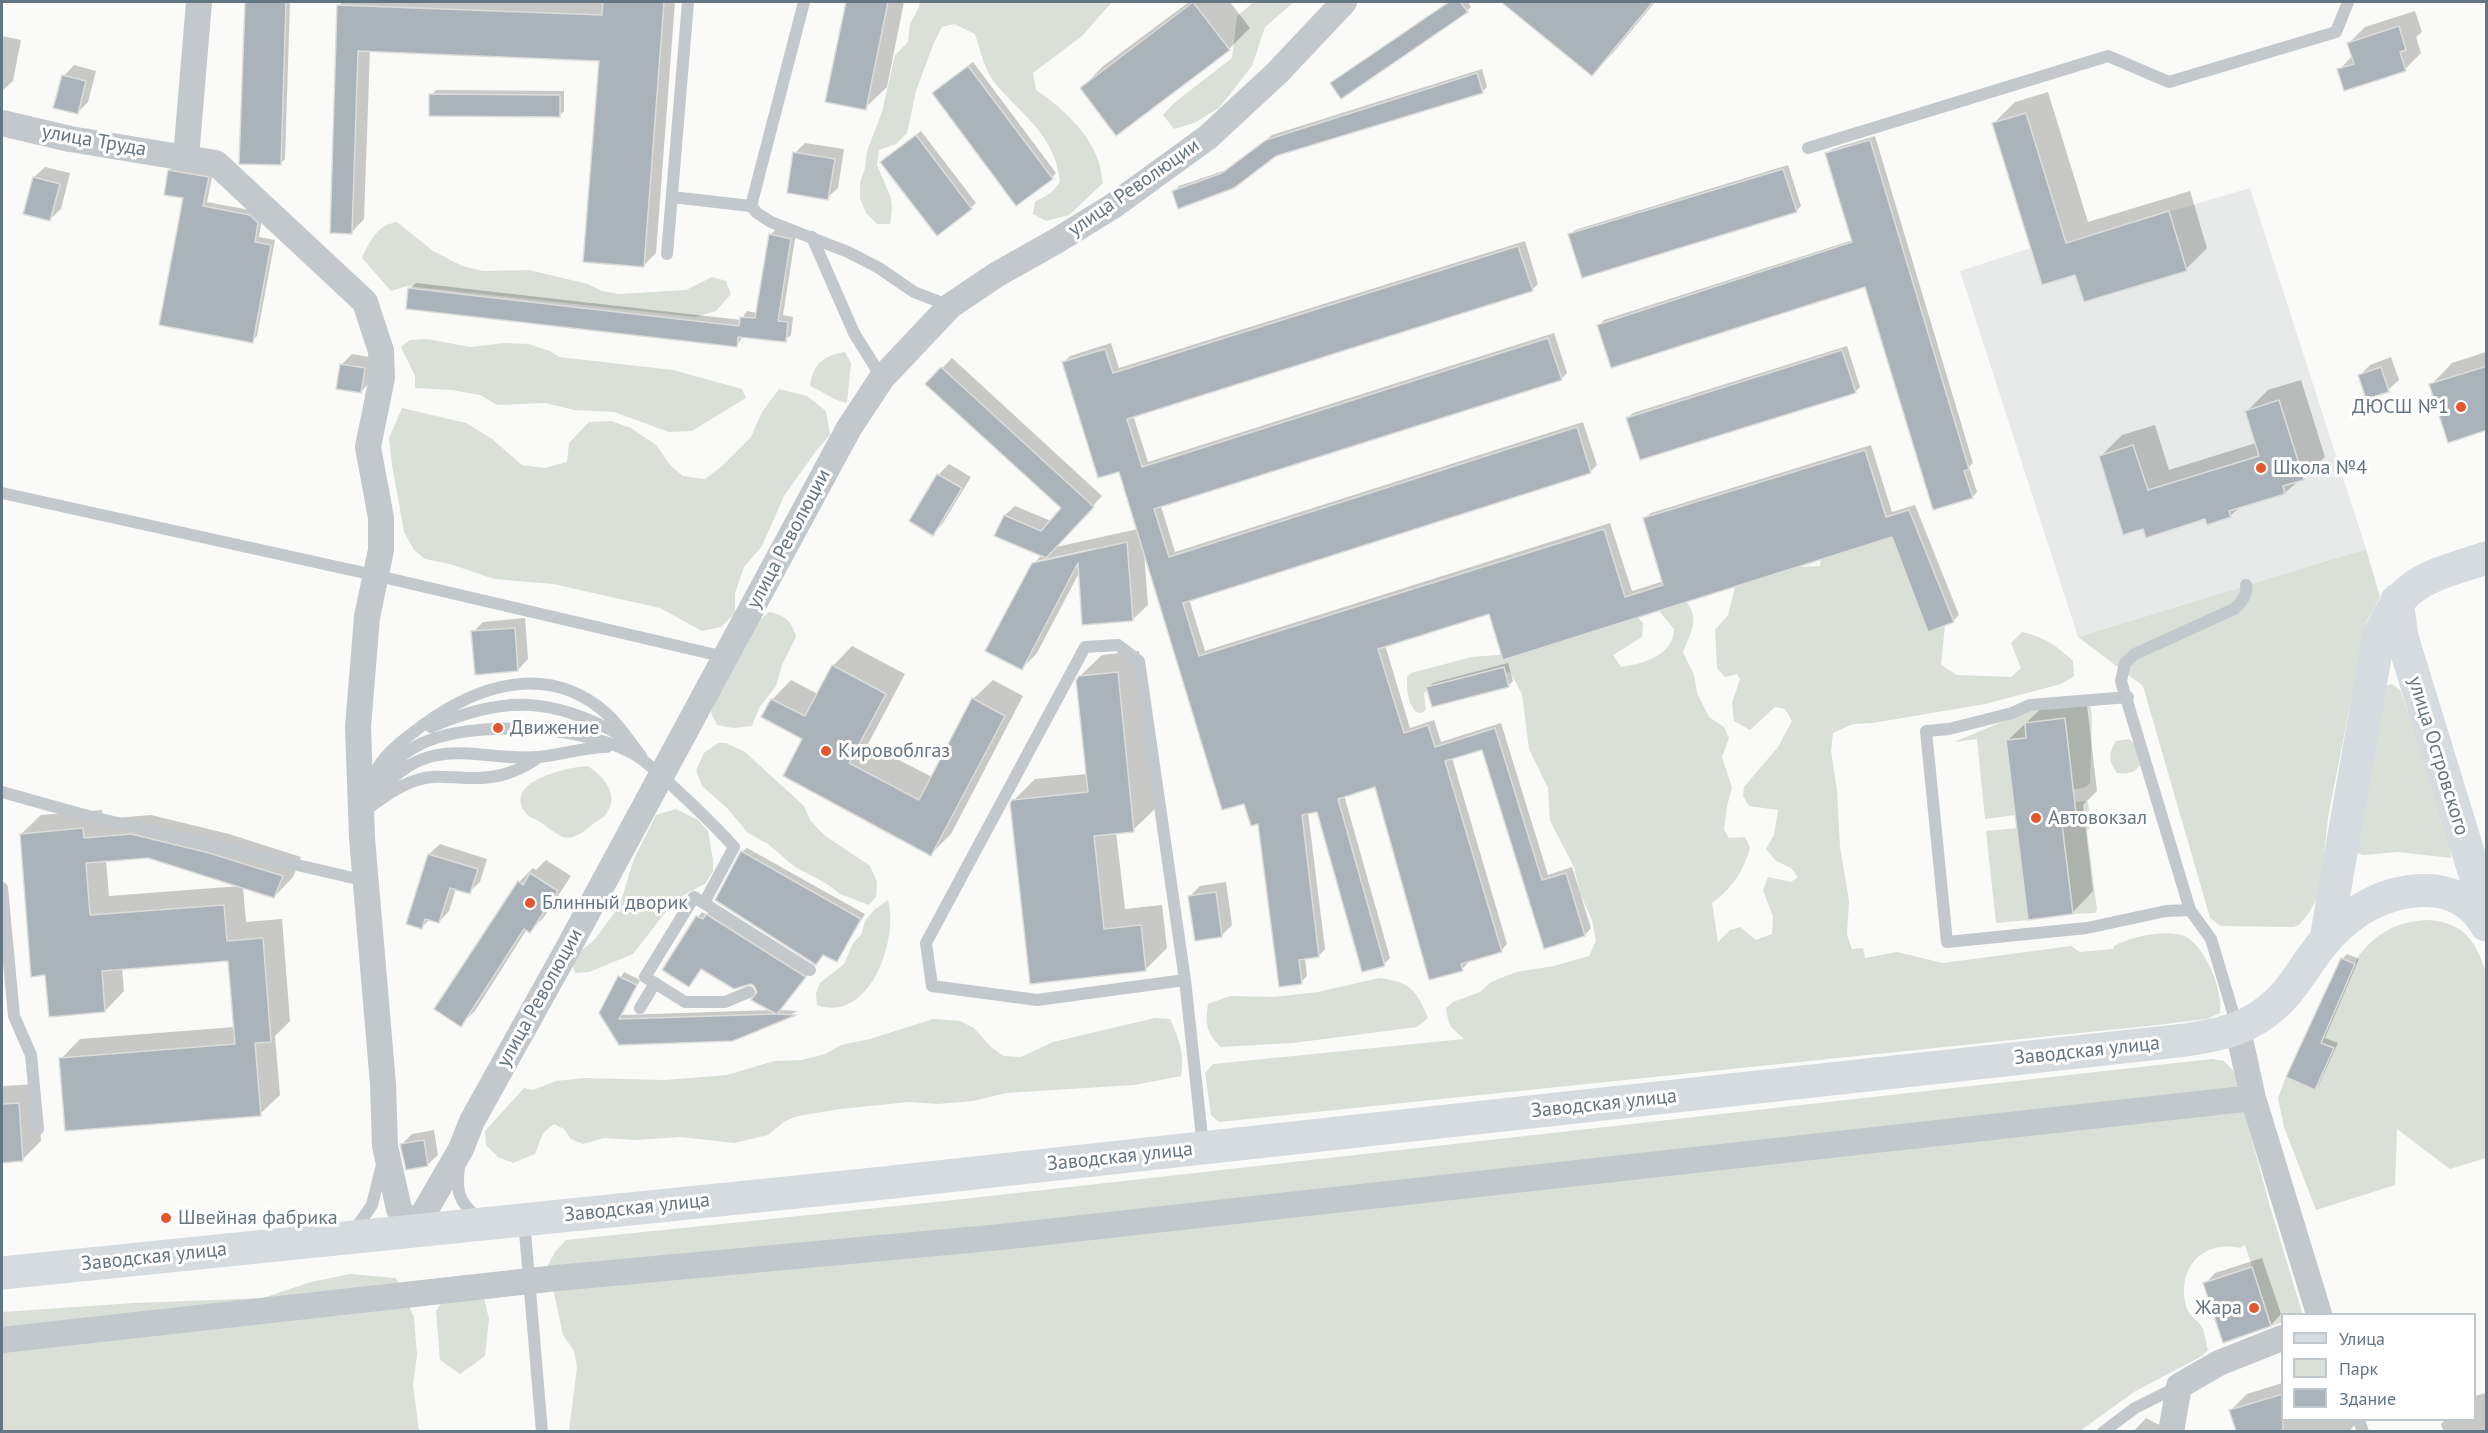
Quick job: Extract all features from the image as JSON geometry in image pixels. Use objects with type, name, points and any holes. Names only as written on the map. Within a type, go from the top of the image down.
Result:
[{"type":"main road","points":[[2326,939],[2378,640],[2385,618],[2397,600],[2409,588],[2422,581],[2487,558]]},
{"type":"main road","name":"улица Островского","points":[[2397,600],[2402,637],[2487,910]]},
{"type":"main road","points":[[2238,1030],[2280,1000],[2326,939],[2355,912],[2377,900],[2412,891],[2442,892],[2474,908],[2487,925]]},
{"type":"main road","name":"Заводская улица","points":[[2,1273],[866,1185],[2186,1041],[2238,1030]]},
{"type":"street","points":[[186,157],[199,2]]},
{"type":"street","name":"улица Революции","points":[[414,1230],[461,1149],[472,1121],[653,769],[725,657],[849,428],[882,378],[950,306],[996,275],[1113,206],[1208,137],[1276,73],[1344,2]]},
{"type":"street","name":"улица Труда","points":[[2,123],[70,139],[216,163],[366,302],[381,351],[381,378],[368,447],[381,518],[381,550],[367,617],[358,727],[362,813],[383,1084],[385,1146],[399,1209],[414,1230]]},
{"type":"street","points":[[2238,1030],[2253,1098],[2319,1313]]},
{"type":"street","points":[[2,1340],[530,1281],[1001,1237],[2253,1098]]},
{"type":"street","points":[[2171,1431],[2179,1386],[2219,1363],[2281,1339]]},
{"type":"lane","points":[[667,254],[688,2]]},
{"type":"lane","points":[[751,206],[804,2]]},
{"type":"lane","points":[[1808,148],[2108,56],[2169,82],[2336,32],[2348,2]]},
{"type":"lane","points":[[672,198],[751,206],[771,222],[812,237],[879,268],[914,291],[950,306]]},
{"type":"lane","points":[[812,237],[854,333],[882,378]]},
{"type":"lane","points":[[2,493],[374,575],[725,657]]},
{"type":"lane","points":[[2238,1030],[2211,939],[2190,909],[2128,697],[2121,681],[2125,663],[2135,654],[2234,609],[2244,599],[2247,591],[2246,585]]},
{"type":"lane","points":[[1185,980],[1037,1000],[932,986],[926,943],[1085,647],[1118,645],[1139,661],[1185,980],[1203,1148]]},
{"type":"lane","points":[[362,813],[372,773],[384,756],[453,705],[481,692],[526,682],[556,688],[586,698],[614,721],[625,744]]},
{"type":"lane","points":[[2128,697],[2031,705],[2012,713],[1949,729],[1926,731],[1947,942],[2087,928],[2166,911],[2190,909]]},
{"type":"lane","points":[[408,737],[471,712],[495,706],[534,705],[566,709],[591,718],[625,744],[707,816],[734,847],[704,903]]},
{"type":"lane","points":[[362,813],[378,782],[397,760],[414,747],[437,737],[482,728],[524,729],[625,744]]},
{"type":"lane","points":[[362,813],[394,777],[418,762],[447,752],[470,752],[512,758],[539,757],[625,744]]},
{"type":"lane","points":[[362,813],[387,794],[418,780],[437,776],[477,778],[504,775],[521,770],[539,757]]},
{"type":"lane","points":[[2,792],[88,816],[366,881]]},
{"type":"lane","points":[[2,888],[14,1016],[31,1055],[38,1129]]},
{"type":"lane","points":[[749,992],[725,1002],[685,1002],[645,977],[694,897],[810,970]]},
{"type":"lane","points":[[640,1008],[655,983]]},
{"type":"lane","points":[[350,1237],[372,1205],[380,1180],[385,1146]]},
{"type":"lane","points":[[461,1149],[457,1182],[460,1199],[465,1207],[484,1223]]},
{"type":"lane","points":[[524,1219],[542,1431]]},
{"type":"lane","points":[[2103,1431],[2135,1408],[2179,1386]]},
{"type":"shaded area","points":[[2250,188],[2366,549],[2078,637],[1960,271],[2031,248],[2066,242]]},
{"type":"green space","points":[[920,2],[1112,2],[1082,36],[1033,73],[1036,90],[1064,112],[1081,130],[1094,150],[1100,166],[1103,183],[1069,215],[1046,221],[1033,214],[1035,202],[1051,193],[1060,182],[1052,151],[1036,127],[994,82],[985,65],[975,34],[954,24],[942,27],[933,45],[916,91],[907,133],[896,144],[879,150],[877,165],[891,198],[890,224],[877,224],[866,213],[860,198],[860,183],[867,151],[882,112],[895,55],[908,42],[910,24]]},
{"type":"green space","points":[[1254,2],[1294,2],[1265,27],[1252,66],[1219,108],[1194,123],[1174,129],[1163,115],[1174,103],[1232,58],[1237,16]]},
{"type":"green space","points":[[397,222],[433,251],[462,266],[483,271],[529,270],[619,294],[686,290],[712,277],[726,281],[731,294],[716,311],[695,317],[407,286],[391,291],[362,258],[379,230]]},
{"type":"green space","points":[[427,339],[470,347],[505,343],[528,344],[550,351],[559,357],[673,370],[742,389],[746,398],[692,431],[669,432],[614,412],[574,410],[545,403],[497,405],[480,395],[452,390],[415,388],[415,376],[401,347],[410,340]]},
{"type":"green space","points":[[845,352],[851,363],[847,403],[810,386],[817,366],[825,358]]},
{"type":"green space","points":[[779,389],[807,396],[826,411],[830,435],[784,496],[762,546],[744,567],[735,593],[735,613],[721,627],[702,631],[660,608],[553,584],[494,579],[450,564],[425,559],[414,550],[404,532],[389,438],[402,408],[466,423],[492,439],[522,465],[545,468],[567,462],[569,443],[589,422],[611,421],[631,428],[656,445],[671,466],[683,476],[705,479],[721,467],[751,437],[762,412]]},
{"type":"green space","points":[[1898,524],[1945,625],[1941,665],[1957,675],[2011,677],[2021,668],[2011,643],[2022,632],[2043,639],[2067,655],[2073,661],[2074,676],[2061,684],[1985,704],[1873,723],[1853,724],[1833,733],[1831,751],[1837,790],[1840,847],[1849,901],[1847,935],[1852,949],[1863,948],[1865,958],[1897,952],[1943,963],[2071,946],[2080,952],[2113,949],[2114,946],[2138,937],[2176,934],[2191,940],[2205,958],[2216,981],[2220,1013],[2207,1019],[2157,1025],[1219,1122],[1211,1115],[1205,1073],[1213,1064],[1464,1039],[1449,1023],[1446,1008],[1453,1002],[1480,992],[1491,982],[1516,972],[1554,966],[1589,956],[1596,941],[1592,920],[1580,893],[1574,867],[1550,821],[1548,788],[1529,749],[1522,694],[1510,672],[1428,690],[1424,693],[1426,709],[1422,713],[1416,712],[1409,700],[1407,677],[1411,673],[1472,657],[1510,654],[1633,612],[1643,623],[1642,637],[1613,655],[1621,667],[1647,661],[1663,652],[1673,638],[1674,629],[1660,612],[1658,599],[1683,598],[1692,611],[1693,624],[1683,652],[1694,675],[1697,693],[1709,717],[1724,727],[1729,738],[1722,757],[1732,788],[1724,830],[1729,838],[1745,837],[1750,847],[1745,863],[1736,878],[1712,903],[1718,942],[1730,930],[1740,927],[1756,940],[1772,934],[1773,917],[1763,890],[1768,877],[1791,882],[1798,877],[1791,868],[1776,861],[1766,849],[1774,835],[1778,810],[1749,806],[1743,796],[1744,787],[1778,747],[1792,721],[1785,709],[1775,707],[1750,730],[1734,721],[1732,703],[1740,679],[1737,674],[1725,677],[1717,668],[1715,630],[1728,615],[1737,580],[1781,564],[1797,567],[1820,566],[1822,548]]},
{"type":"green space","points":[[2366,549],[2380,597],[2367,621],[2363,638],[2328,818],[2321,882],[2316,901],[2300,924],[2294,927],[2221,926],[2210,918],[2143,686],[2078,637]]},
{"type":"green space","points":[[769,612],[787,620],[796,637],[782,665],[776,686],[759,708],[752,726],[733,728],[717,725],[711,713],[714,698],[757,622]]},
{"type":"green space","points":[[2392,684],[2400,690],[2403,698],[2450,837],[2451,858],[2398,852],[2363,855],[2355,852],[2385,686]]},
{"type":"green space","points":[[2080,705],[2090,706],[2091,711],[2090,783],[2086,787],[2073,790],[2064,718],[2025,723],[2026,738],[2006,740],[2015,815],[1985,819],[1977,739],[1954,742],[2028,711]]},
{"type":"green space","points":[[2129,739],[2135,744],[2140,765],[2130,773],[2117,773],[2110,757],[2112,750],[2116,741]]},
{"type":"green space","points":[[718,743],[726,743],[745,752],[804,806],[810,820],[824,835],[870,866],[877,882],[876,897],[869,905],[840,894],[827,884],[795,867],[768,844],[748,833],[727,808],[702,786],[696,770],[704,753]]},
{"type":"green space","points":[[587,766],[604,780],[611,793],[610,807],[603,817],[579,834],[567,838],[526,813],[521,801],[523,792],[530,784],[554,773]]},
{"type":"green space","points":[[2075,802],[2088,802],[2091,826],[2087,831],[2097,909],[2095,913],[2073,914],[2061,816],[2076,814]]},
{"type":"green space","points":[[676,809],[698,820],[708,831],[713,871],[706,883],[675,900],[633,954],[589,972],[575,973],[571,960],[595,939],[615,912],[623,895],[633,861],[656,815]]},
{"type":"green space","points":[[2017,828],[2028,920],[1996,923],[1986,831]]},
{"type":"green space","points":[[888,900],[889,936],[876,974],[866,990],[852,1002],[836,1008],[817,1005],[816,993],[820,983],[844,964],[853,943],[861,935],[865,921],[874,910]]},
{"type":"green space","points":[[2429,920],[2460,929],[2472,942],[2486,972],[2486,1158],[2450,1169],[2397,1129],[2395,1185],[2316,1210],[2284,1127],[2278,1098],[2286,1077],[2315,1090],[2334,1049],[2321,1043],[2357,958],[2364,949],[2388,930],[2407,923]]},
{"type":"green space","points":[[1379,978],[1398,982],[1411,989],[1420,1000],[1428,1018],[1417,1027],[1293,1043],[1221,1047],[1212,1037],[1208,1027],[1208,1004],[1230,996],[1273,997],[1318,992]]},
{"type":"green space","points":[[1155,1018],[1170,1019],[1180,1047],[1181,1076],[1134,1085],[1006,1093],[973,1101],[938,1104],[909,1102],[840,1109],[798,1116],[785,1121],[768,1135],[734,1143],[681,1137],[635,1140],[604,1138],[583,1144],[571,1139],[564,1129],[554,1124],[543,1133],[535,1154],[513,1163],[498,1157],[486,1145],[485,1131],[524,1088],[533,1090],[556,1081],[584,1078],[665,1080],[727,1075],[774,1061],[802,1060],[825,1054],[841,1045],[870,1039],[933,1019],[960,1021],[974,1028],[992,1048],[1004,1056],[1021,1057],[1053,1042]]},
{"type":"green space","points":[[2212,1059],[2224,1061],[2233,1070],[2269,1203],[2302,1312],[2281,1313],[2281,1322],[2272,1326],[2245,1245],[2240,1248],[2213,1249],[2202,1254],[2188,1271],[2184,1295],[2188,1312],[2202,1327],[2208,1350],[2202,1356],[2134,1392],[2080,1431],[569,1430],[577,1368],[574,1351],[563,1335],[550,1274],[543,1275],[555,1252],[566,1240],[945,1201]]},
{"type":"green space","points":[[350,1274],[396,1278],[414,1317],[417,1355],[413,1385],[419,1431],[2,1432],[2,1312],[134,1303],[263,1298],[311,1282]]},
{"type":"green space","points":[[483,1294],[489,1319],[485,1356],[460,1374],[440,1360],[436,1311],[446,1296]]},
{"type":"building","points":[[245,2],[286,2],[281,165],[239,164]]},
{"type":"building","points":[[603,2],[664,2],[644,267],[583,262],[599,61],[358,51],[352,234],[330,233],[337,5],[602,15]]},
{"type":"building","points":[[846,2],[888,2],[866,110],[825,102]]},
{"type":"building","points":[[1193,2],[1230,50],[1116,136],[1080,88]]},
{"type":"building","points":[[1449,2],[1460,2],[1468,12],[1341,99],[1330,83]]},
{"type":"building","points":[[1501,2],[1653,2],[1592,76]]},
{"type":"building","points":[[2399,26],[2406,50],[2400,52],[2406,71],[2344,91],[2337,69],[2354,64],[2347,43]]},
{"type":"building","points":[[968,66],[1053,179],[1016,206],[932,93]]},
{"type":"building","points":[[1477,73],[1483,93],[1276,156],[1234,188],[1178,209],[1172,191],[1222,173],[1266,140]]},
{"type":"building","points":[[62,75],[86,81],[78,114],[53,108]]},
{"type":"building","points":[[429,94],[560,95],[560,117],[429,116]]},
{"type":"building","points":[[2026,113],[2066,243],[2169,211],[2187,271],[2084,302],[2075,275],[2042,285],[1992,123]]},
{"type":"building","points":[[916,135],[972,209],[937,236],[880,162]]},
{"type":"building","points":[[1870,140],[1969,469],[1964,471],[1973,498],[1933,510],[1865,287],[1611,368],[1597,325],[1852,242],[1825,153]]},
{"type":"building","points":[[793,152],[835,159],[828,200],[787,193]]},
{"type":"building","points":[[1783,169],[1797,212],[1582,278],[1568,234]]},
{"type":"building","points":[[168,170],[209,177],[203,206],[250,215],[258,223],[255,242],[271,245],[253,343],[159,325],[183,198],[164,195]]},
{"type":"building","points":[[33,177],[60,184],[50,221],[23,214]]},
{"type":"building","points":[[769,234],[791,239],[778,321],[788,322],[786,342],[738,337],[737,347],[406,309],[408,288],[739,326],[740,317],[755,318]]},
{"type":"building","points":[[1518,246],[1533,291],[1127,419],[1142,467],[1548,338],[1562,380],[1154,509],[1169,557],[1577,427],[1591,473],[1183,603],[1199,656],[1604,529],[1625,597],[1663,585],[1643,518],[1865,450],[1886,517],[1909,510],[1954,622],[1928,632],[1892,537],[1503,660],[1489,614],[1378,649],[1404,733],[1428,725],[1435,747],[1495,728],[1542,880],[1566,873],[1585,936],[1544,949],[1482,750],[1445,761],[1502,952],[1461,964],[1463,971],[1429,980],[1375,787],[1338,799],[1385,966],[1362,972],[1317,812],[1302,815],[1319,957],[1299,960],[1302,984],[1279,987],[1258,824],[1251,826],[1244,804],[1222,810],[1119,472],[1098,478],[1062,362],[1105,349],[1113,373]]},
{"type":"building","points":[[1842,350],[1856,393],[1640,460],[1626,418]]},
{"type":"building","points":[[340,364],[365,368],[361,393],[336,389]]},
{"type":"building","name":"ДЮСШ №1","points":[[2487,366],[2487,430],[2448,443],[2429,384]]},
{"type":"building","points":[[941,367],[1094,507],[1046,558],[994,536],[1004,515],[1041,531],[1061,508],[925,384]]},
{"type":"building","points":[[2381,367],[2389,392],[2366,399],[2358,375]]},
{"type":"building","name":"Школа №4","points":[[2279,400],[2304,480],[2283,486],[2285,494],[2229,511],[2231,517],[2207,525],[2205,519],[2146,538],[2143,529],[2123,535],[2099,456],[2133,445],[2148,490],[2259,456],[2245,411]]},
{"type":"building","points":[[937,474],[962,488],[933,536],[909,521]]},
{"type":"building","points":[[1127,542],[1133,621],[1082,625],[1078,563],[1022,670],[985,651],[1032,563]]},
{"type":"building","points":[[515,628],[518,671],[475,675],[471,631]]},
{"type":"building","name":"Кировоблгаз","points":[[832,665],[886,694],[849,763],[919,800],[972,698],[1005,716],[931,856],[783,776],[802,739],[761,717],[771,699],[805,716]]},
{"type":"building","points":[[1504,667],[1509,687],[1432,707],[1426,687]]},
{"type":"building","points":[[1118,672],[1134,832],[1094,836],[1104,929],[1141,925],[1146,971],[1030,984],[1010,803],[1012,800],[1088,792],[1076,680],[1079,676]]},
{"type":"building","points":[[2065,718],[2076,814],[2061,816],[2073,914],[2028,920],[2006,740],[2026,738],[2025,723]]},
{"type":"building","points":[[83,828],[84,838],[131,834],[209,853],[283,876],[274,898],[148,858],[86,863],[90,915],[224,905],[227,941],[263,938],[271,1042],[255,1043],[261,1116],[65,1131],[59,1058],[235,1044],[228,961],[102,971],[105,1012],[49,1017],[45,975],[31,977],[20,834]]},
{"type":"building","points":[[741,851],[861,919],[837,962],[823,955],[816,965],[715,900]]},
{"type":"building","points":[[428,854],[478,869],[470,894],[450,888],[439,923],[425,919],[422,929],[406,924]]},
{"type":"building","points":[[530,873],[558,891],[530,933],[524,929],[461,1027],[434,1009],[518,881],[523,885]]},
{"type":"building","points":[[1216,892],[1222,937],[1195,941],[1188,896]]},
{"type":"building","points":[[706,914],[806,977],[777,1014],[796,1015],[733,1041],[619,1045],[599,1013],[618,976],[637,985],[619,1019],[776,1014],[751,1000],[757,992],[751,984],[734,989],[701,969],[689,987],[662,970],[696,916],[703,919]]},
{"type":"building","points":[[2341,958],[2355,964],[2321,1043],[2334,1048],[2315,1090],[2286,1077]]},
{"type":"building","points":[[19,1103],[23,1161],[2,1163],[2,1104]]},
{"type":"building","points":[[424,1140],[428,1166],[406,1170],[400,1144]]},
{"type":"building","points":[[2252,1267],[2271,1326],[2223,1343],[2203,1283]]},
{"type":"building","points":[[2281,1395],[2283,1431],[2236,1431],[2229,1410]]},
{"type":"place","name":"ДЮСШ №1","points":[[2461,407]]},
{"type":"place","name":"Школа №4","points":[[2261,468]]},
{"type":"place","name":"Движение","points":[[498,728]]},
{"type":"place","name":"Кировоблгаз","points":[[826,751]]},
{"type":"place","name":"Автовокзал","points":[[2036,818]]},
{"type":"place","name":"Блинный дворик","points":[[530,903]]},
{"type":"place","name":"Швейная фабрика","points":[[166,1218]]},
{"type":"place","name":"Жара","points":[[2254,1308]]}]
